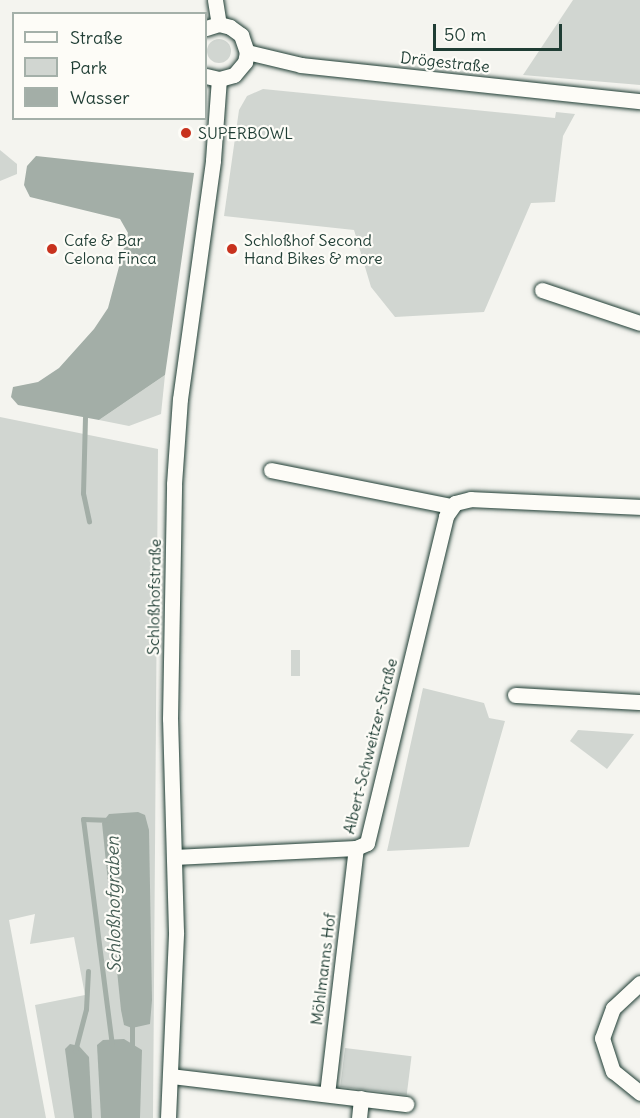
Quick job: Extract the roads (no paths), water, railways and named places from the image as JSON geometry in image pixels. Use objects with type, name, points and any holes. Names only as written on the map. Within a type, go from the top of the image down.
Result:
[{"type":"street","points":[[212,77],[240,70],[247,52],[236,30],[212,26],[215,0]]},
{"type":"street","name":"Drögestraße","points":[[247,52],[301,66],[640,100]]},
{"type":"street","name":"Schloßhofstraße","points":[[168,1118],[176,955],[170,719],[176,443],[213,160],[212,77]]},
{"type":"street","points":[[542,290],[640,323]]},
{"type":"street","points":[[271,470],[451,506],[471,499],[640,507]]},
{"type":"street","name":"Albert-Schweitzer-Straße","points":[[174,857],[356,848],[369,838],[446,516],[451,506]]},
{"type":"street","points":[[516,695],[640,702]]},
{"type":"street","name":"Möhlmanns Hof","points":[[327,1094],[356,848]]},
{"type":"street","points":[[640,983],[613,1008],[602,1038],[613,1071],[640,1093]]},
{"type":"street","points":[[171,1076],[406,1104]]},
{"type":"street","points":[[359,1118],[361,1098]]},
{"type":"water","points":[[36,156],[194,173],[165,375],[99,420],[18,405],[11,397],[13,387],[38,382],[59,368],[94,329],[108,308],[128,233],[120,219],[30,197],[24,185],[27,166]]},
{"type":"water","points":[[138,812],[145,815],[149,830],[152,1000],[150,1024],[132,1028],[124,1025],[121,1010],[102,823],[109,814]]},
{"type":"water","points":[[124,1039],[142,1050],[140,1118],[101,1118],[97,1045],[103,1040]]},
{"type":"water","points":[[70,1044],[79,1046],[89,1057],[92,1118],[74,1118],[65,1049]]},
{"type":"waterway","name":"Schloßhofgraben","points":[[85,417],[83,493],[89,521]]},
{"type":"waterway","name":"Schloßhofgraben","points":[[111,820],[83,819],[112,1044]]},
{"type":"waterway","name":"Schloßhofgraben","points":[[75,1051],[86,1009],[88,971]]},
{"type":"waterway","name":"Schloßhofgraben","points":[[132,1024],[132,1047]]},
{"type":"place","name":"SUPERBOWL","points":[[186,133]]},
{"type":"place","name":"Cafe & Bar Celona Finca","points":[[52,249]]},
{"type":"place","name":"Schloßhof Second Hand Bikes & more","points":[[232,249]]}]
